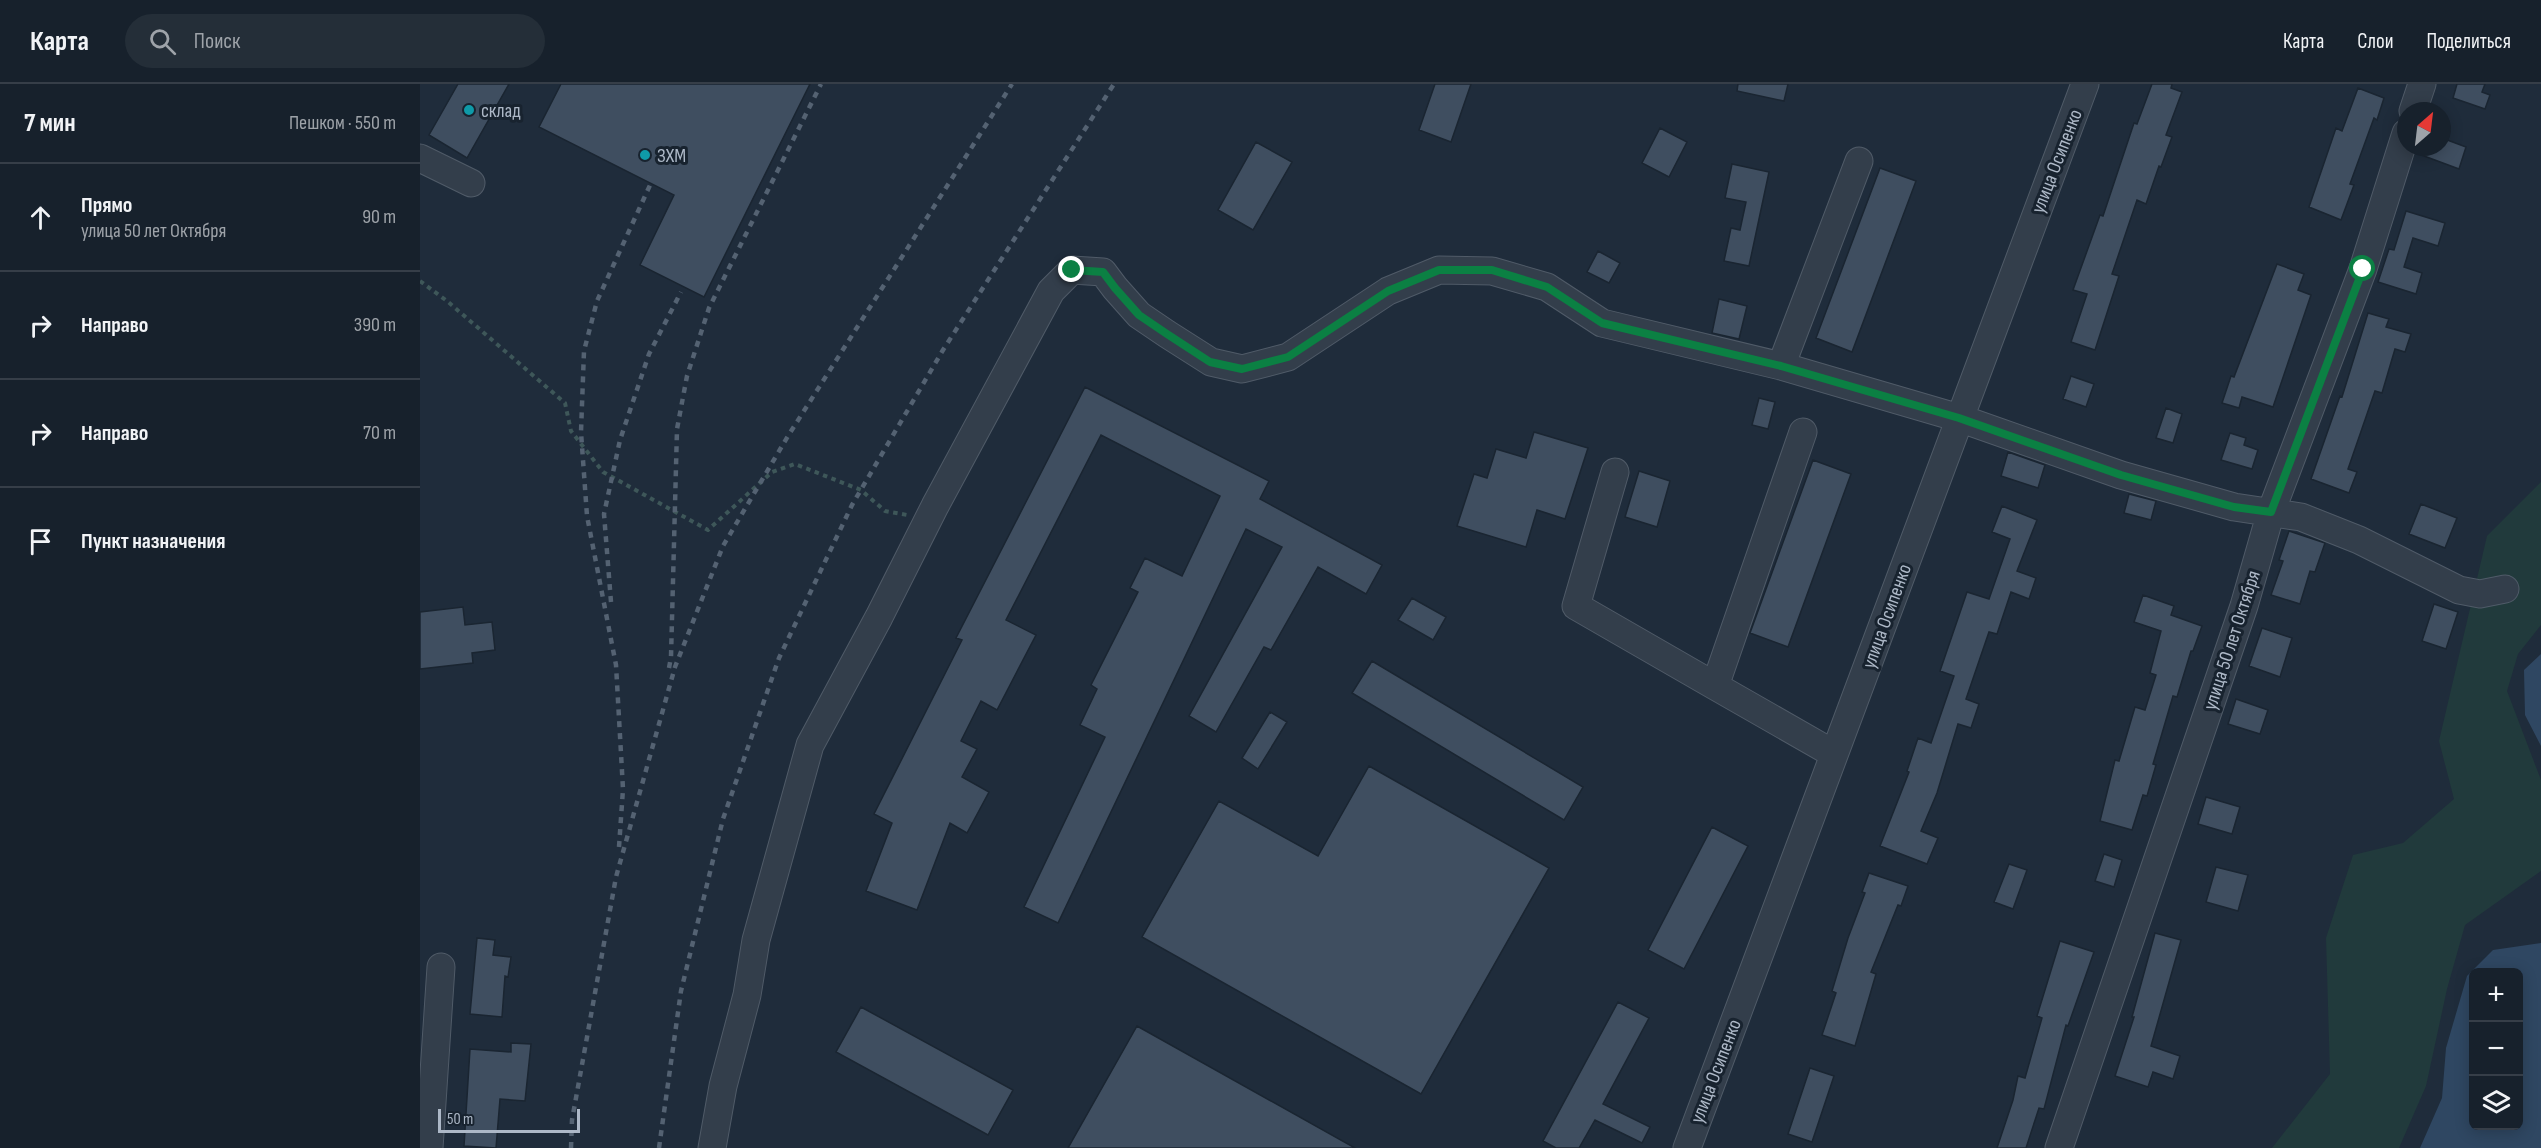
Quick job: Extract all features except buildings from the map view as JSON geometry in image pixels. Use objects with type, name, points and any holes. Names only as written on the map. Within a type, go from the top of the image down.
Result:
[{"type":"street","name":"улица Осипенко","points":[[1687,1148],[2085,84]]},
{"type":"street","points":[[2416,102],[2422,84]]},
{"type":"street","name":"улица 50 лет Октября","points":[[2059,1148],[2244,606],[2271,512],[2363,269],[2399,156]]},
{"type":"street","points":[[420,158],[471,183]]},
{"type":"street","points":[[1781,366],[1859,161]]},
{"type":"street","points":[[712,1148],[723,1086],[747,995],[756,940],[810,745],[1051,291],[1072,270],[1103,272],[1139,315],[1210,362],[1242,369],[1288,357],[1388,291],[1439,270],[1492,270],[1547,287],[1602,323],[1781,366],[1959,418],[2121,475],[2234,507],[2301,517],[2359,540],[2460,590],[2480,594],[2505,589]]},
{"type":"street","points":[[1715,686],[1803,432]]},
{"type":"street","points":[[1615,472],[1576,606],[1834,754]]},
{"type":"street","points":[[429,1148],[441,967]]},
{"type":"path","points":[[420,280],[565,403],[571,431],[603,472],[708,530],[772,472],[795,464],[861,490],[885,511],[928,519]]},
{"type":"green space","points":[[2541,482],[2541,625],[2518,654],[2507,691],[2541,780],[2541,871],[2465,925],[2447,989],[2426,1086],[2399,1148],[2272,1148],[2330,1074],[2326,938],[2353,855],[2403,843],[2454,799],[2439,741],[2487,536]]},
{"type":"water","points":[[2541,654],[2541,746],[2525,715],[2524,670]]},
{"type":"water","points":[[2541,943],[2541,1148],[2420,1148],[2442,1098],[2446,1048],[2469,974],[2469,1130],[2523,1130],[2523,968],[2475,968],[2493,950]]},
{"type":"railway","points":[[669,668],[677,429],[687,376],[709,308],[821,84]]},
{"type":"railway","points":[[571,1148],[572,1120],[616,877],[675,667],[723,546],[788,436],[1012,84]]},
{"type":"railway","points":[[659,1148],[681,991],[723,819],[779,658],[852,505],[943,350],[1114,84]]},
{"type":"railway","points":[[619,847],[623,789],[616,665],[587,516],[581,432],[584,351],[597,301],[651,183]]},
{"type":"railway","points":[[611,602],[604,514],[620,440],[649,354],[681,292]]},
{"type":"place","name":"склад","points":[[469,110]]},
{"type":"place","name":"ЗХМ","points":[[645,155]]},
{"type":"route","points":[[1072,270],[1103,272],[1139,315],[1210,362],[1242,369],[1288,357],[1388,291],[1439,270],[1492,270],[1547,287],[1602,323],[1781,366],[1959,418],[2121,475],[2234,507],[2271,512],[2363,269]]}]
